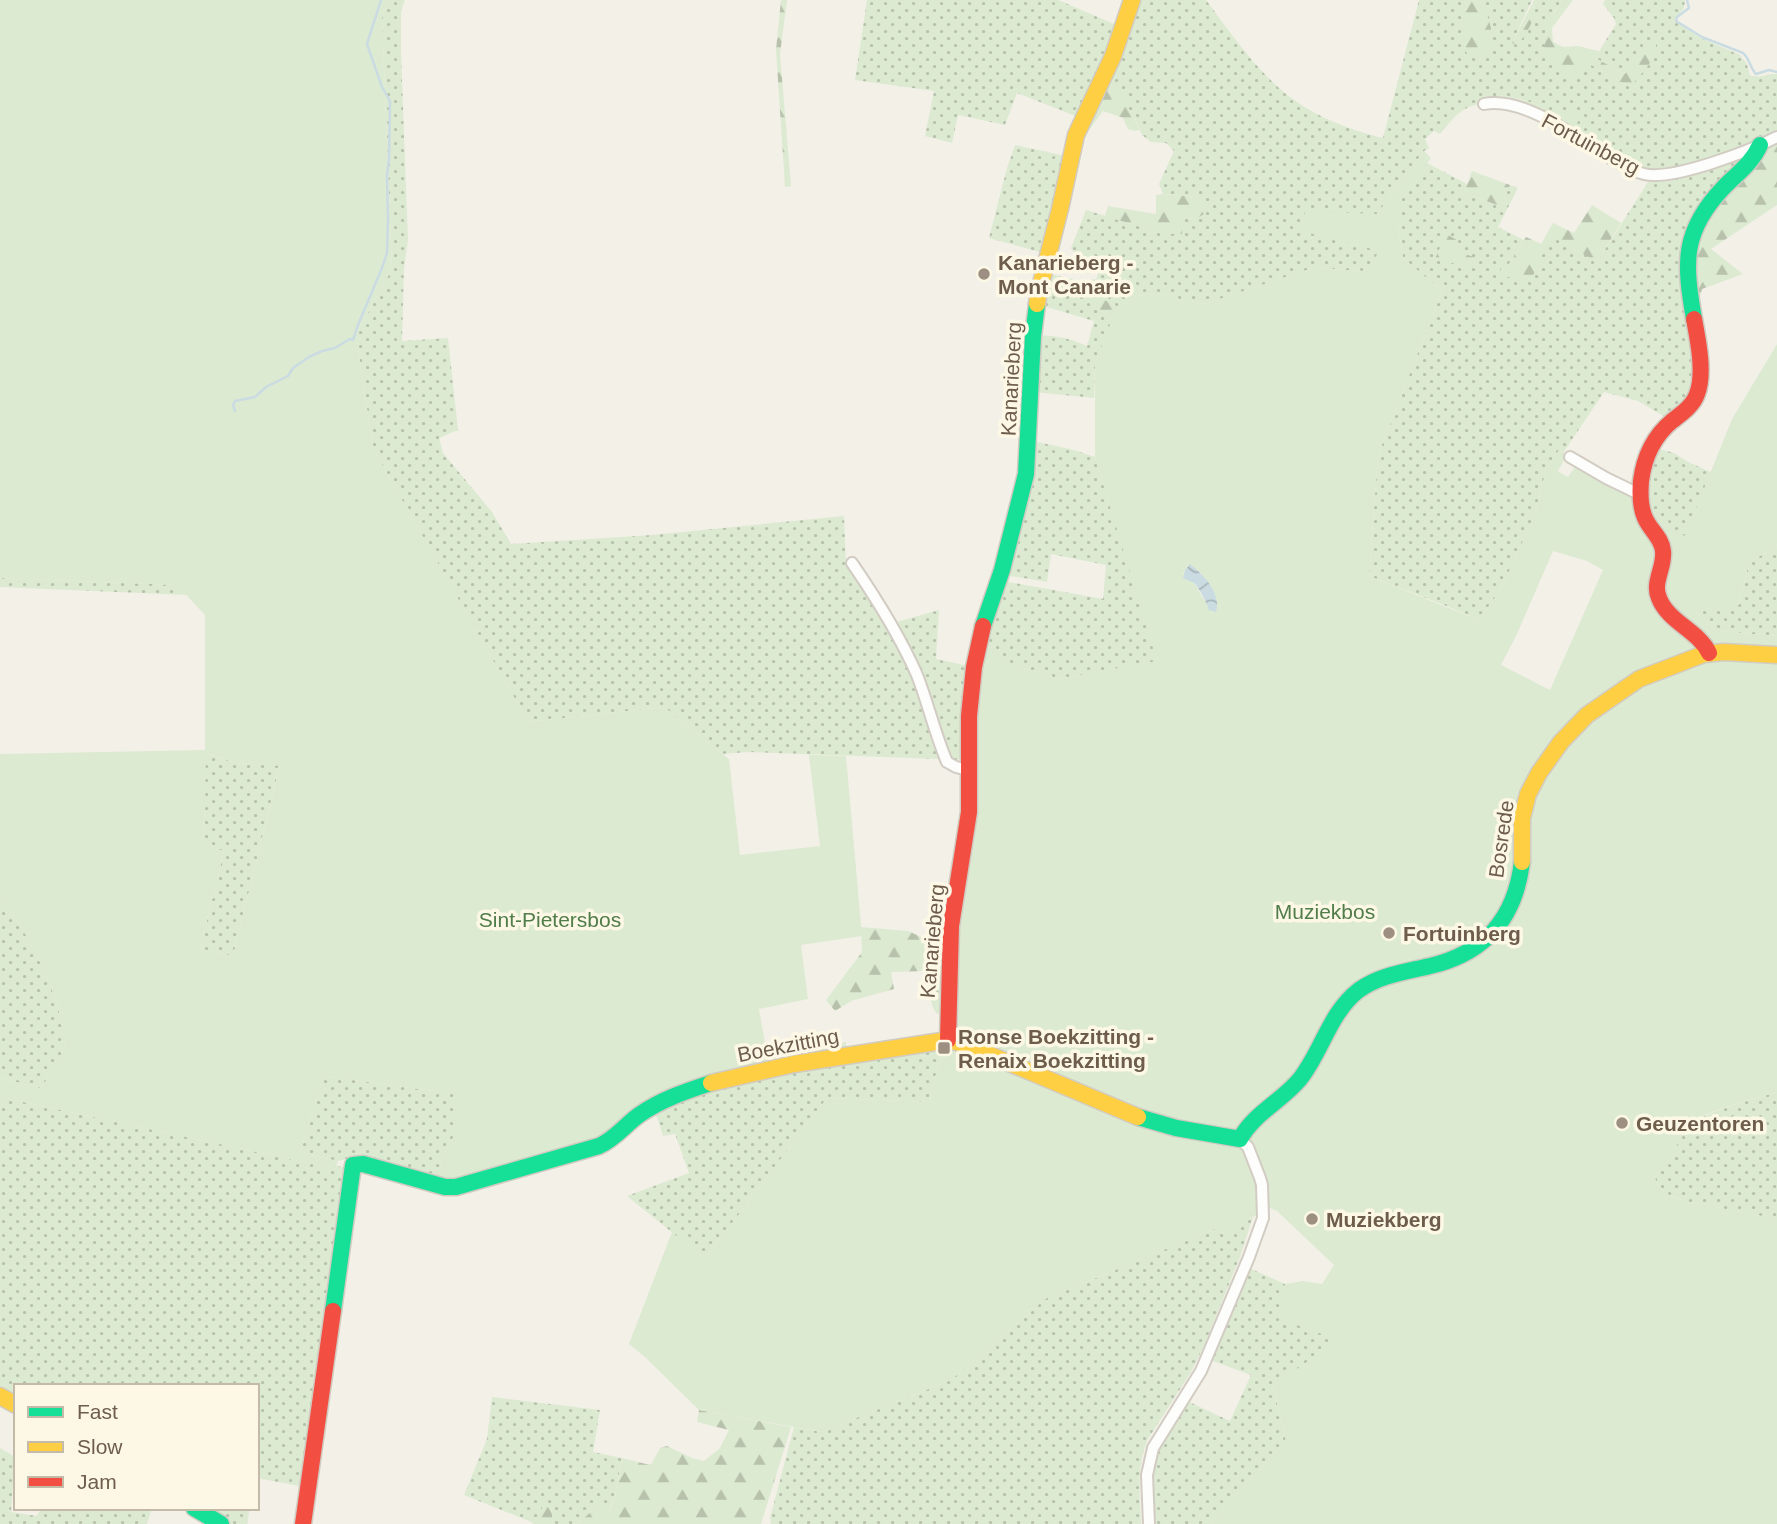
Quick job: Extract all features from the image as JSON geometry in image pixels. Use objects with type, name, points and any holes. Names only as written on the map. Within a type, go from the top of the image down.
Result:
[{"type":"street","name":"Kanarieberg","points":[[948,1040],[951,926],[969,812],[969,716],[974,667],[978,643],[1002,570],[1026,474],[1033,336],[1043,274],[1076,135],[1109,66],[1132,0]]},
{"type":"street","name":"Fortuinberg","points":[[1484,104],[1508,105],[1529,111],[1636,172],[1646,175],[1694,168],[1777,137]]},
{"type":"street","points":[[1709,653],[1706,646],[1658,598],[1663,547],[1643,512],[1639,494],[1646,458],[1653,441],[1672,420],[1692,404],[1698,389],[1698,344],[1690,303],[1687,267],[1687,251],[1692,234],[1709,204],[1755,156],[1760,145]]},
{"type":"street","points":[[1570,457],[1639,494]]},
{"type":"street","points":[[852,563],[873,592],[916,672],[947,762],[968,770]]},
{"type":"street","name":"Bosrede","points":[[1240,1139],[1245,1127],[1302,1077],[1334,1019],[1359,991],[1391,975],[1464,955],[1481,944],[1497,926],[1506,913],[1518,881],[1522,817],[1526,798],[1537,776],[1576,725],[1640,679],[1709,653],[1777,655]]},
{"type":"street","name":"Boekzitting","points":[[303,1524],[353,1165],[363,1164],[456,1187],[599,1146],[608,1142],[639,1115],[676,1095],[713,1082],[853,1054],[948,1040],[964,1044],[1160,1124],[1240,1139]]},
{"type":"street","points":[[1149,1524],[1147,1475],[1153,1448],[1201,1371],[1263,1218],[1260,1178],[1248,1147],[1240,1139]]},
{"type":"street","points":[[197,1510],[220,1524]]},
{"type":"green space","name":"Sint-Pietersbos","points":[[0,0],[388,0],[382,18],[392,269],[356,334],[373,449],[528,722],[664,707],[729,759],[740,855],[820,846],[809,755],[846,756],[862,936],[801,945],[808,999],[759,1009],[767,1055],[846,1042],[848,1065],[749,1080],[700,1092],[655,1111],[596,1143],[443,1183],[440,1162],[454,1136],[455,1094],[324,1076],[300,1153],[338,1161],[336,1169],[0,1097],[0,1078],[40,1088],[59,1060],[65,1037],[57,1003],[38,958],[4,901],[0,900],[0,754],[205,750],[205,615],[177,585],[0,578]],"holes":[[[206,753],[236,763],[280,766],[233,956],[200,949],[224,851],[202,845]]]},
{"type":"green space","points":[[388,0],[405,0],[401,11],[401,53],[408,240],[404,268],[402,341],[448,338],[458,430],[439,438],[443,453],[492,512],[511,544],[652,535],[844,516],[846,563],[904,659],[917,689],[938,759],[747,752],[723,754],[664,707],[528,722],[373,449],[356,334],[392,269],[382,18]]},
{"type":"green space","points":[[781,0],[787,0],[780,54],[791,186],[785,187],[776,50]]},
{"type":"green space","points":[[867,0],[1058,0],[1119,26],[1078,117],[1017,93],[1005,125],[958,115],[952,143],[925,136],[934,91],[855,80]]},
{"type":"green space","points":[[1136,0],[1206,0],[1258,67],[1289,96],[1327,119],[1383,138],[1419,0],[1532,0],[1512,43],[1534,7],[1534,0],[1563,0],[1554,12],[1544,44],[1588,63],[1630,87],[1647,41],[1625,74],[1595,58],[1616,24],[1603,4],[1605,0],[1685,0],[1684,8],[1674,21],[1701,38],[1740,55],[1747,64],[1750,75],[1777,74],[1777,134],[1712,160],[1663,172],[1640,171],[1571,131],[1563,111],[1555,115],[1536,104],[1500,95],[1498,102],[1485,101],[1487,94],[1481,104],[1462,111],[1440,134],[1434,131],[1425,139],[1429,148],[1377,214],[1303,231],[1381,251],[1364,271],[1313,268],[1205,304],[1155,294],[1137,296],[1120,308],[1101,298],[1102,278],[1096,279],[1103,262],[1077,257],[1071,248],[1086,210],[1165,234],[1181,234],[1183,219],[1197,218],[1199,197],[1163,194],[1159,184],[1174,151],[1166,143],[1151,142],[1142,135],[1108,74]]},
{"type":"green space","points":[[1462,0],[1483,0],[1491,28],[1489,48],[1485,54],[1476,58],[1468,56],[1464,47]]},
{"type":"green space","points":[[1563,0],[1573,0],[1552,28],[1553,42],[1563,47],[1577,46],[1599,51],[1595,58],[1625,74],[1647,40],[1656,42],[1651,61],[1630,87],[1588,63],[1575,76],[1560,70],[1549,60],[1544,38],[1553,14]]},
{"type":"green space","points":[[1532,4],[1534,14],[1529,28],[1518,45],[1512,43]]},
{"type":"green space","points":[[1108,74],[1140,130],[1128,129],[1123,118],[1103,111],[1087,133],[1081,129]]},
{"type":"green space","points":[[1499,95],[1535,104],[1555,115],[1571,110],[1578,122],[1571,131],[1498,102]]},
{"type":"green space","points":[[1777,137],[1777,205],[1711,249],[1743,274],[1702,289],[1699,301],[1689,272],[1706,212]]},
{"type":"green space","points":[[1015,145],[1066,156],[1043,253],[989,238]]},
{"type":"green space","points":[[1755,148],[1700,213],[1696,390],[1669,419],[1638,401],[1604,392],[1563,453],[1559,450],[1546,470],[1535,515],[1501,589],[1479,620],[1369,576],[1378,455],[1442,291],[1403,258],[1398,223],[1398,204],[1427,163],[1467,184],[1464,193],[1500,206],[1510,185],[1518,188],[1498,227],[1524,240],[1509,264],[1530,282],[1550,235],[1597,262],[1650,179]]},
{"type":"green space","name":"Muziekbos","points":[[1424,151],[1431,158],[1398,204],[1398,223],[1403,258],[1442,291],[1378,455],[1369,576],[1479,620],[1501,589],[1535,515],[1546,470],[1559,450],[1567,455],[1558,471],[1568,477],[1577,464],[1628,491],[1654,520],[1685,536],[1732,419],[1777,344],[1777,545],[1749,563],[1737,610],[1692,609],[1718,631],[1777,636],[1777,1092],[1715,1111],[1681,1128],[1676,1147],[1655,1177],[1656,1183],[1667,1194],[1689,1202],[1777,1219],[1777,1524],[1210,1524],[1286,1441],[1273,1386],[1338,1340],[1278,1318],[1285,1284],[1303,1281],[1322,1284],[1334,1265],[1277,1211],[1270,1208],[1223,1233],[1214,1229],[1045,1299],[951,1380],[821,1432],[699,1410],[629,1344],[672,1232],[705,1259],[827,1098],[930,1102],[941,1051],[951,1051],[952,1007],[982,634],[1011,664],[1059,679],[1157,661],[1095,457],[1095,364],[1115,311],[1137,296],[1155,294],[1205,304],[1313,268],[1364,271],[1380,251],[1302,231],[1305,211],[1377,214]],"holes":[[[1553,551],[1587,561],[1603,570],[1550,690],[1501,665]],[[1187,566],[1199,571],[1214,592],[1207,602],[1183,574]]]},
{"type":"green space","points":[[1472,171],[1510,185],[1500,206],[1464,193]]},
{"type":"green space","points":[[1156,195],[1199,197],[1205,204],[1204,214],[1197,218],[1183,219],[1182,234],[1165,234],[1105,216],[1108,206],[1156,214]]},
{"type":"green space","points":[[1592,205],[1621,223],[1597,262],[1551,236],[1530,282],[1499,275],[1502,266],[1509,264],[1526,237],[1541,244],[1553,223],[1574,233]]},
{"type":"green space","points":[[1446,234],[1457,240],[1455,251],[1480,259],[1477,269],[1435,259]]},
{"type":"green space","points":[[1046,273],[1089,283],[1085,299],[1113,318],[1095,364],[1094,398],[1034,392],[1039,336],[1063,338],[1087,346],[1094,321],[1040,305]]},
{"type":"green space","points":[[1102,278],[1101,298],[1120,308],[1115,311],[1113,318],[1085,299],[1090,280]]},
{"type":"green space","points":[[1033,441],[1095,457],[1158,661],[1059,679],[1011,664],[982,634],[1003,581],[1103,599],[1106,565],[1051,554],[1047,582],[1005,575]]},
{"type":"green space","points":[[1652,447],[1674,453],[1711,472],[1685,537],[1654,520],[1643,505]]},
{"type":"green space","points":[[1777,545],[1777,636],[1718,631],[1691,608],[1737,610],[1749,563]]},
{"type":"green space","points":[[0,578],[177,585],[187,595],[0,587]]},
{"type":"green space","points":[[939,610],[936,659],[969,666],[961,758],[955,761],[949,760],[893,623]]},
{"type":"green space","points":[[205,753],[236,763],[280,765],[233,956],[200,949],[224,851],[202,846]]},
{"type":"green space","points":[[0,900],[4,901],[38,958],[57,1003],[65,1032],[64,1047],[59,1060],[40,1088],[0,1078]]},
{"type":"green space","points":[[861,927],[908,931],[941,946],[946,955],[943,1011],[937,1014],[934,1010],[926,971],[891,972],[894,989],[851,1001],[835,1011],[826,1000],[862,952]]},
{"type":"green space","points":[[941,1051],[930,1102],[827,1098],[705,1259],[627,1196],[689,1173],[675,1134],[663,1136],[655,1111],[700,1092],[848,1060]]},
{"type":"green space","points":[[324,1076],[456,1094],[454,1136],[440,1162],[443,1183],[351,1158],[338,1161],[300,1153]]},
{"type":"green space","points":[[1777,1092],[1777,1219],[1689,1202],[1659,1188],[1655,1177],[1682,1133],[1681,1129],[1715,1112]]},
{"type":"green space","points":[[0,1097],[336,1169],[337,1166],[348,1168],[304,1487],[259,1478],[259,1384],[14,1384],[14,1397],[0,1389]]},
{"type":"green space","points":[[1253,1217],[1240,1257],[1203,1348],[1144,1449],[1140,1481],[1141,1524],[771,1524],[770,1518],[794,1427],[821,1432],[951,1380],[1045,1299],[1214,1229],[1223,1233]]},
{"type":"green space","points":[[1249,1268],[1285,1284],[1279,1318],[1339,1340],[1273,1386],[1286,1441],[1210,1524],[1154,1524],[1151,1478],[1156,1448],[1187,1401],[1230,1421],[1251,1375],[1210,1360]]},
{"type":"green space","points":[[492,1397],[600,1410],[593,1452],[622,1458],[615,1496],[609,1510],[599,1506],[576,1524],[553,1524],[551,1506],[541,1511],[534,1523],[464,1495],[487,1439]]},
{"type":"green space","points":[[699,1410],[791,1427],[761,1524],[576,1524],[599,1506],[610,1509],[622,1458],[650,1465],[660,1448],[667,1446],[704,1461],[720,1448],[729,1430],[697,1422]]},
{"type":"green space","points":[[0,1448],[14,1456],[11,1512],[37,1516],[40,1510],[151,1510],[147,1524],[0,1524]]},
{"type":"green space","points":[[543,1505],[551,1506],[553,1524],[532,1524],[541,1511]]},
{"type":"green space","points":[[207,1510],[250,1510],[247,1524],[231,1524]]},
{"type":"water","points":[[1190,564],[1206,579],[1214,592],[1216,612],[1209,610],[1194,583],[1183,578]]},
{"type":"waterway","points":[[235,411],[235,401],[255,397],[266,387],[288,376],[293,368],[309,357],[353,340],[382,268],[387,253],[390,101],[382,87],[367,44],[381,0]]},
{"type":"waterway","points":[[1687,0],[1689,8],[1677,17],[1676,21],[1702,37],[1743,53],[1756,74],[1769,70],[1777,72]]},
{"type":"traffic: fast","points":[[1694,319],[1688,264],[1693,233],[1710,203],[1749,163],[1760,145]]},
{"type":"traffic: fast","points":[[983,626],[1002,570],[1026,474],[1037,304]]},
{"type":"traffic: fast","points":[[1138,1117],[1176,1128],[1240,1139],[1260,1114],[1300,1079],[1333,1020],[1359,990],[1384,977],[1449,960],[1467,952],[1494,930],[1512,900],[1522,862]]},
{"type":"traffic: fast","points":[[333,1311],[353,1165],[363,1164],[445,1187],[456,1187],[599,1146],[656,1105],[711,1083]]},
{"type":"traffic: fast","points":[[197,1510],[221,1524]]},
{"type":"traffic: slow","points":[[1037,304],[1076,135],[1113,56],[1132,0]]},
{"type":"traffic: slow","points":[[1522,862],[1522,818],[1528,794],[1561,742],[1587,715],[1639,679],[1704,654],[1724,652],[1777,655]]},
{"type":"traffic: slow","points":[[711,1083],[794,1064],[948,1040],[964,1044],[1138,1117]]},
{"type":"traffic: slow","points":[[0,1396],[14,1404]]},
{"type":"traffic: jam","points":[[1694,319],[1701,367],[1697,394],[1690,406],[1672,421],[1650,448],[1642,472],[1641,495],[1645,518],[1663,551],[1657,587],[1659,598],[1669,614],[1698,638],[1709,653]]},
{"type":"traffic: jam","points":[[948,1040],[951,926],[969,812],[969,716],[974,667],[983,626]]},
{"type":"traffic: jam","points":[[303,1524],[333,1311]]},
{"type":"place","name":"Kanarieberg - Mont Canarie","points":[[984,274]]},
{"type":"place","name":"Fortuinberg","points":[[1389,933]]},
{"type":"place","name":"Ronse Boekzitting - Renaix Boekzitting","points":[[944,1048]]},
{"type":"place","name":"Geuzentoren","points":[[1622,1123]]},
{"type":"place","name":"Muziekberg","points":[[1312,1219]]}]
